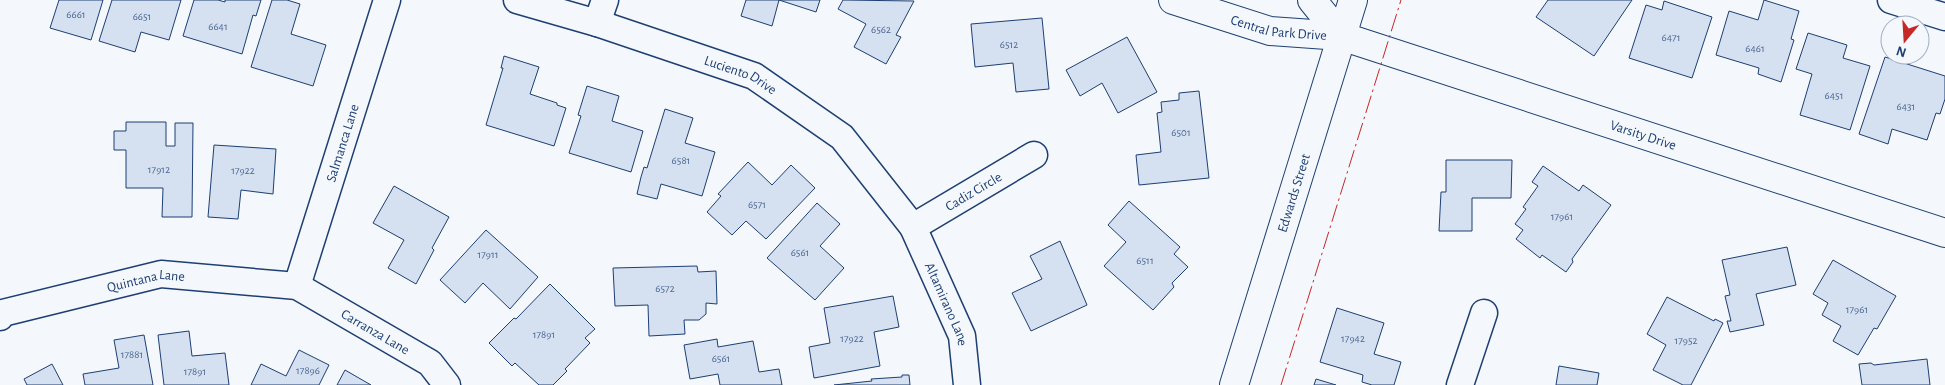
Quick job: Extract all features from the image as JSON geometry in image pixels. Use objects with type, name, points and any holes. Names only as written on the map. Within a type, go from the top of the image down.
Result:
[{"type":"street","name":"Salmanca Lane","points":[[297,286],[387,0]]},
{"type":"street","name":"Luciento Drive","points":[[517,0],[601,12],[754,76],[842,137],[913,227]]},
{"type":"street","name":"Central Park Drive","points":[[1172,0],[1270,31],[1341,36]]},
{"type":"street","name":"Central Park Drive","points":[[1312,0],[1341,36]]},
{"type":"street","name":"Edwards Street","points":[[1234,385],[1352,0]]},
{"type":"street","points":[[1891,0],[1945,17]]},
{"type":"street","name":"Varsity Drive","points":[[1341,36],[1945,233]]},
{"type":"street","name":"Cadiz Circle","points":[[913,227],[1034,155]]},
{"type":"street","name":"Altamirano Lane","points":[[913,227],[962,336],[967,385]]},
{"type":"street","name":"Quintana Lane","points":[[1,312],[161,274],[297,286]]},
{"type":"street","name":"Carranza Lane","points":[[297,286],[430,362],[447,385]]},
{"type":"street","points":[[1460,385],[1484,313]]},
{"type":"building","points":[[59,0],[103,0],[91,40],[50,28]]},
{"type":"building","points":[[112,0],[181,0],[169,40],[141,32],[135,52],[99,41]]},
{"type":"building","points":[[194,0],[218,0],[225,2],[225,0],[261,0],[256,16],[253,15],[242,54],[183,36]]},
{"type":"building","points":[[272,0],[287,0],[300,4],[291,34],[326,45],[313,86],[251,67]]},
{"type":"building","points":[[746,0],[779,0],[772,26],[741,16]]},
{"type":"building","points":[[779,0],[820,0],[816,12]]},
{"type":"building","points":[[843,0],[914,1],[896,35],[901,37],[886,64],[854,47],[866,24],[838,9]]},
{"type":"building","points":[[1548,0],[1632,0],[1594,56],[1536,17]]},
{"type":"building","points":[[1764,0],[1799,11],[1791,39],[1794,40],[1781,82],[1758,74],[1759,68],[1716,55],[1729,11],[1758,20]]},
{"type":"building","points":[[1664,1],[1712,17],[1692,78],[1629,58],[1646,5],[1662,10]]},
{"type":"building","points":[[1042,18],[1049,89],[1016,92],[1013,63],[975,67],[971,24]]},
{"type":"building","points":[[1808,33],[1847,45],[1843,58],[1870,66],[1850,130],[1800,115],[1812,74],[1796,69]]},
{"type":"building","points":[[1127,37],[1157,92],[1118,113],[1102,83],[1080,96],[1066,70]]},
{"type":"building","points":[[504,56],[539,67],[530,94],[566,108],[554,146],[486,125],[503,68],[501,68]]},
{"type":"building","points":[[1882,65],[1910,65],[1945,76],[1945,99],[1940,114],[1936,113],[1927,140],[1892,129],[1888,144],[1859,134]]},
{"type":"building","points":[[587,86],[619,96],[612,121],[643,131],[631,172],[569,153],[581,116],[578,115]]},
{"type":"building","points":[[1199,91],[1209,178],[1139,185],[1136,155],[1161,152],[1157,113],[1162,112],[1161,102],[1179,100],[1179,93]]},
{"type":"building","points":[[665,109],[693,118],[685,143],[715,152],[702,196],[661,184],[657,199],[637,194],[644,167],[647,168]]},
{"type":"building","points":[[126,122],[166,122],[166,146],[175,146],[175,123],[193,123],[192,217],[162,217],[163,188],[126,188],[126,150],[114,150],[114,131],[126,131]]},
{"type":"building","points":[[214,145],[276,149],[273,194],[241,190],[238,219],[208,217]]},
{"type":"building","points":[[1446,160],[1512,160],[1511,198],[1472,198],[1472,231],[1439,231],[1441,192],[1446,192]]},
{"type":"building","points":[[748,162],[772,185],[791,165],[815,188],[766,239],[746,221],[732,235],[707,212],[721,196],[718,194]]},
{"type":"building","points":[[1543,166],[1579,191],[1583,185],[1611,205],[1572,259],[1573,262],[1566,272],[1542,255],[1540,258],[1516,239],[1523,230],[1515,224],[1526,209],[1523,207],[1538,186],[1532,182]]},
{"type":"building","points":[[394,186],[449,217],[432,248],[434,250],[416,284],[388,268],[404,240],[373,223]]},
{"type":"building","points":[[1129,201],[1180,247],[1174,254],[1188,267],[1172,283],[1174,287],[1153,310],[1104,266],[1126,242],[1108,225]]},
{"type":"building","points":[[817,203],[840,224],[820,246],[844,268],[815,300],[767,258]]},
{"type":"building","points":[[486,230],[538,277],[510,309],[483,283],[465,303],[440,280]]},
{"type":"building","points":[[1060,241],[1087,305],[1031,331],[1012,293],[1042,279],[1030,256]]},
{"type":"building","points":[[1787,247],[1796,285],[1756,294],[1764,325],[1730,332],[1727,321],[1731,321],[1725,296],[1730,295],[1722,260]]},
{"type":"building","points":[[1833,260],[1896,296],[1877,329],[1874,328],[1858,355],[1833,341],[1841,326],[1822,315],[1828,303],[1813,294]]},
{"type":"building","points":[[697,266],[698,272],[716,271],[717,304],[706,303],[706,314],[699,320],[684,320],[685,334],[649,336],[648,305],[615,306],[613,268]]},
{"type":"building","points":[[550,284],[595,329],[585,338],[590,343],[565,369],[567,371],[553,385],[539,385],[515,363],[512,366],[489,343],[514,318],[516,319]]},
{"type":"building","points":[[893,296],[899,327],[874,332],[880,366],[814,378],[809,347],[830,343],[824,308]]},
{"type":"building","points":[[1667,297],[1714,321],[1715,319],[1723,323],[1691,385],[1683,385],[1653,370],[1666,345],[1647,334]]},
{"type":"building","points":[[1337,308],[1384,323],[1374,354],[1401,362],[1394,385],[1372,385],[1362,382],[1363,375],[1320,362]]},
{"type":"building","points":[[189,331],[192,356],[225,353],[229,385],[164,385],[158,335]]},
{"type":"building","points":[[144,335],[153,385],[85,385],[83,374],[119,368],[114,340]]},
{"type":"building","points":[[717,339],[718,347],[753,341],[759,372],[779,369],[782,385],[720,385],[718,374],[690,379],[684,345]]},
{"type":"building","points":[[299,350],[329,365],[319,385],[251,385],[261,364],[286,376]]},
{"type":"building","points":[[1927,359],[1930,385],[1862,385],[1859,364],[1871,363],[1874,365]]},
{"type":"building","points":[[52,364],[63,385],[27,385],[24,379]]},
{"type":"building","points":[[1559,366],[1599,373],[1597,385],[1556,385]]},
{"type":"building","points":[[345,370],[371,385],[337,385]]},
{"type":"building","points":[[902,375],[909,375],[910,385],[834,385],[872,381],[871,379],[902,377]]},
{"type":"building","points":[[1316,379],[1336,385],[1314,385]]},
{"type":"power","points":[[1281,385],[1401,0]]}]
